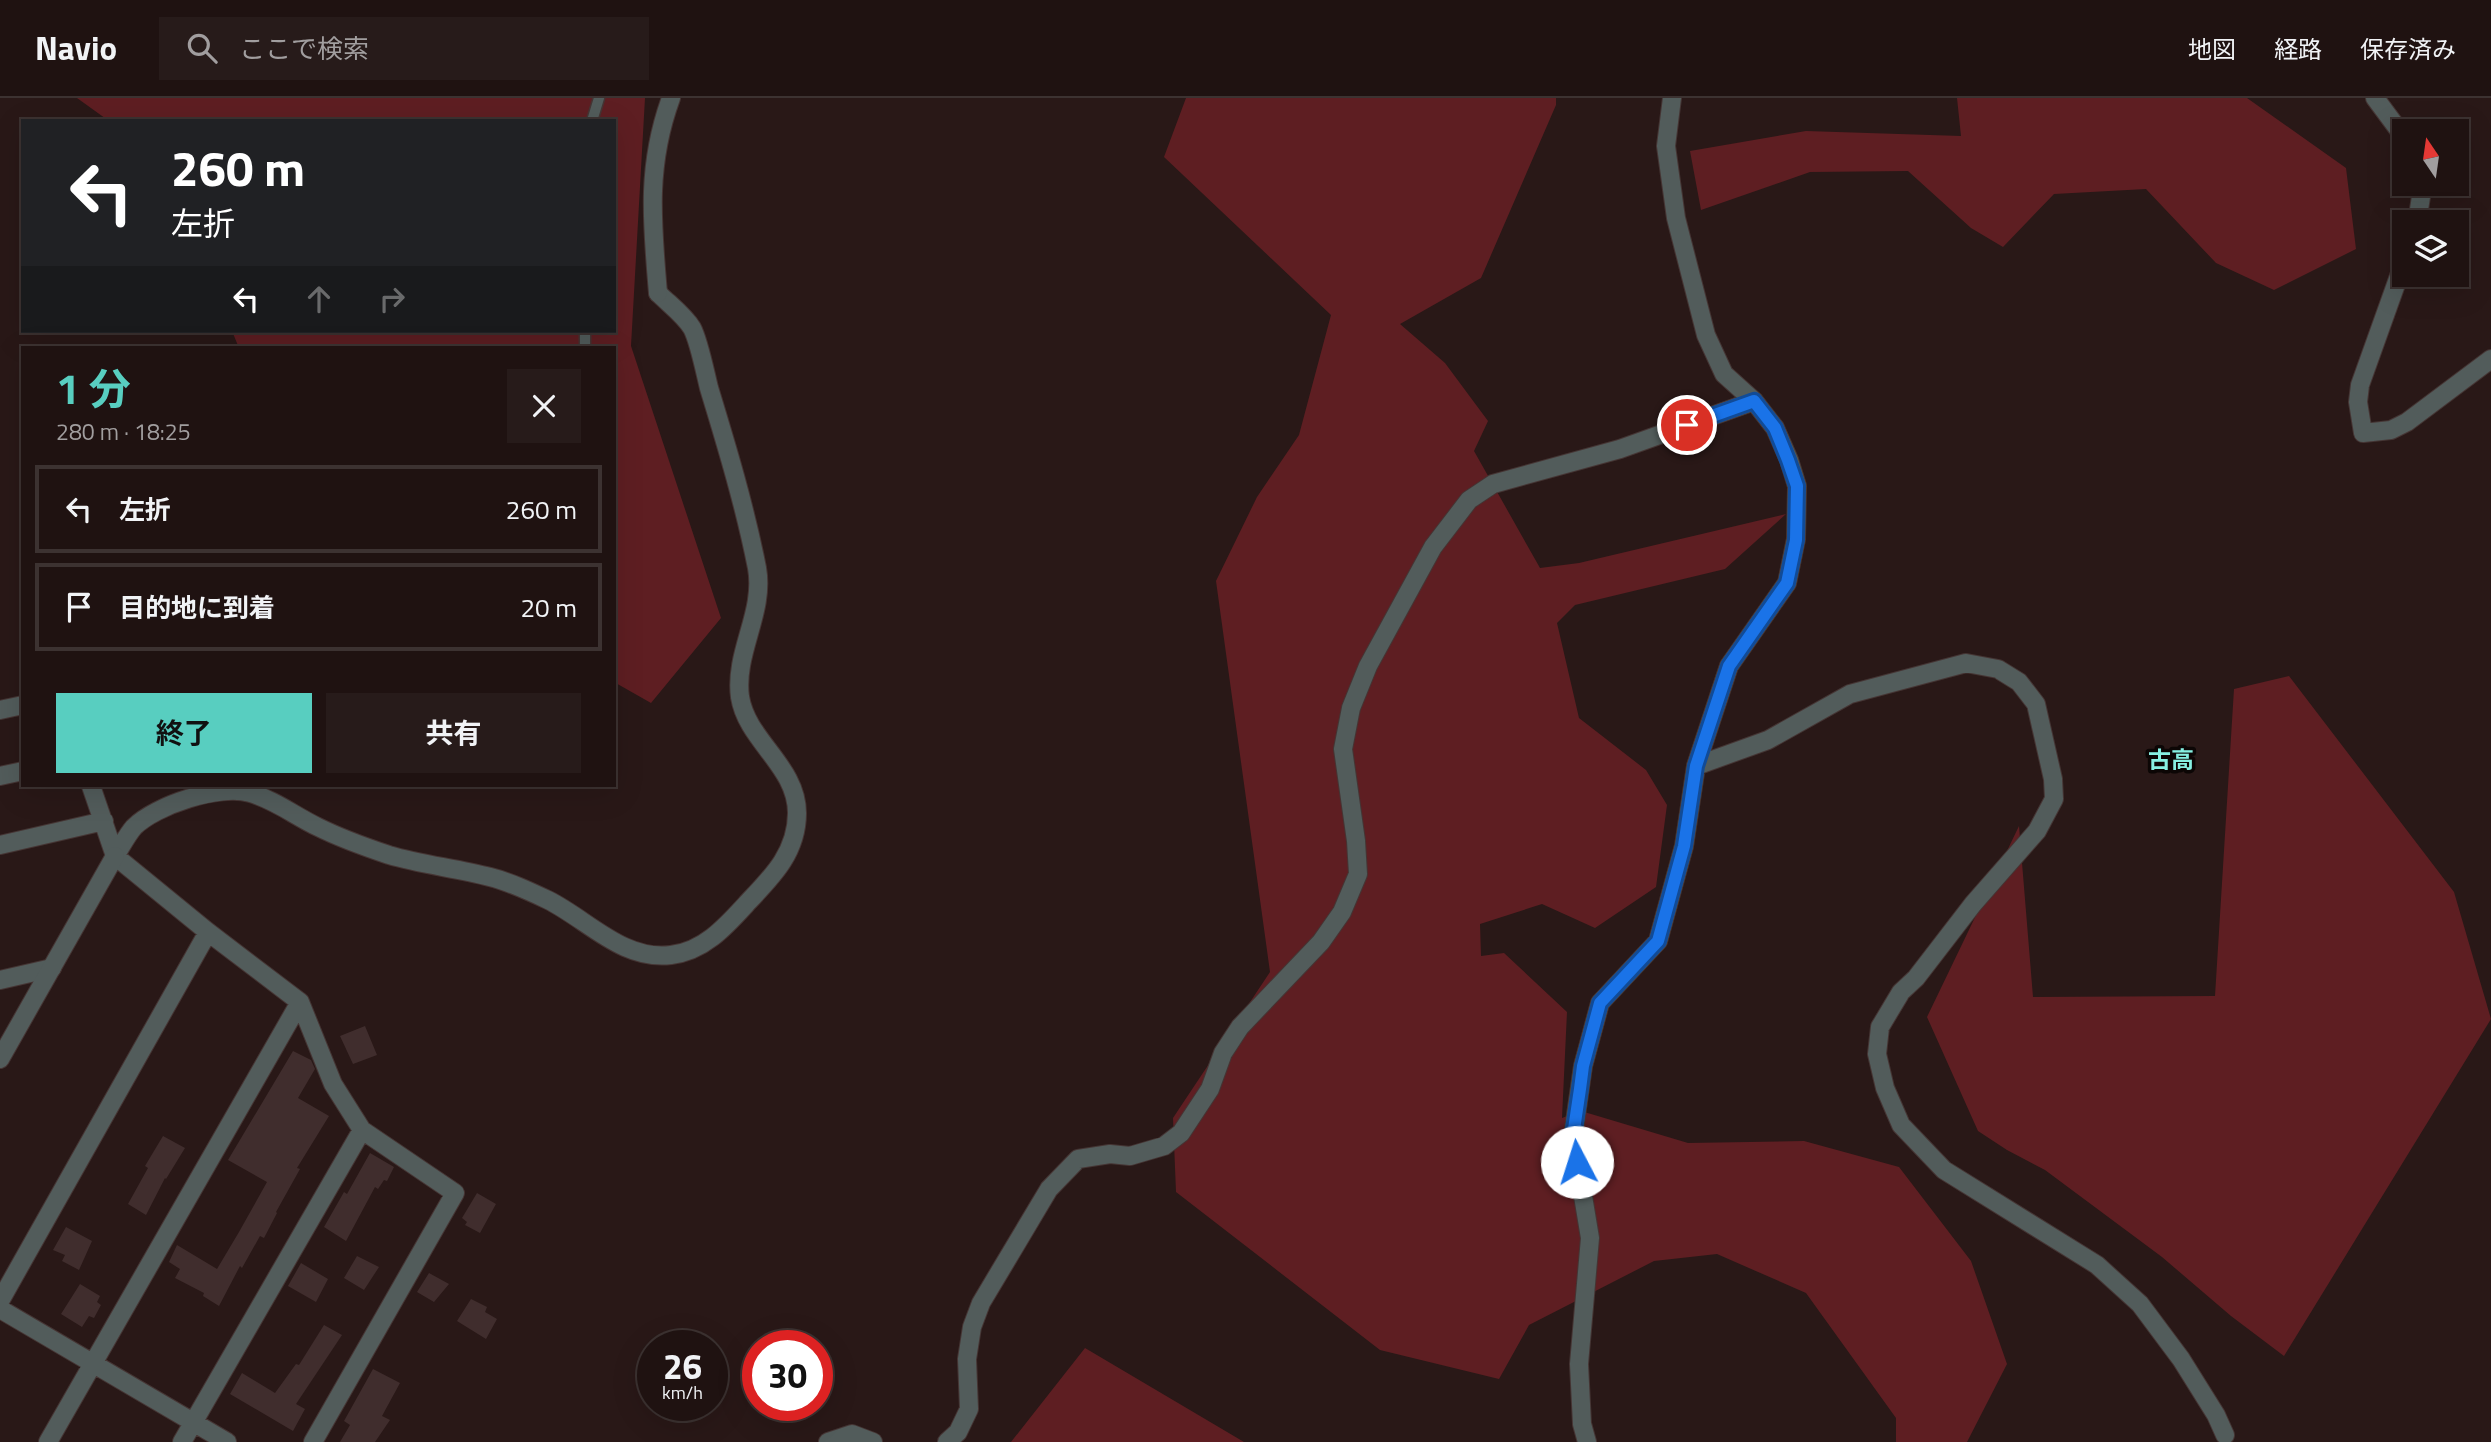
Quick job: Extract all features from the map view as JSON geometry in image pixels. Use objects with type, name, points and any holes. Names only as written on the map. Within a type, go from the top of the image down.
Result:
[{"type":"street","points":[[0,1059],[115,856],[135,827],[173,802],[211,793],[246,791],[276,803],[317,826],[390,855],[492,877],[521,887],[552,902],[628,949],[648,955],[688,951],[706,942],[776,873],[794,838],[797,800],[791,782],[748,719],[741,701],[739,681],[743,648],[758,606],[757,571],[740,493],[692,328],[658,293],[651,214],[654,167],[664,117],[671,98]]},
{"type":"street","points":[[1587,1442],[1583,1424],[1579,1363],[1590,1238],[1573,1136],[1583,1066],[1600,1003],[1658,941],[1684,846],[1696,766],[1729,666],[1787,583],[1796,540],[1797,486],[1775,428],[1754,401],[1724,374],[1706,335],[1676,218],[1666,146],[1672,98]]},
{"type":"street","points":[[2375,98],[2392,121]]},
{"type":"street","points":[[2395,287],[2360,385],[2358,401],[2362,433],[2390,430],[2407,422],[2491,359]]},
{"type":"street","points":[[947,1442],[958,1432],[969,1409],[967,1359],[972,1327],[981,1303],[1049,1189],[1079,1159],[1110,1154],[1130,1156],[1164,1146],[1181,1133],[1209,1089],[1223,1053],[1240,1027],[1321,942],[1342,912],[1358,874],[1343,749],[1351,708],[1368,666],[1433,547],[1469,500],[1493,484],[1620,449],[1754,401]]},
{"type":"street","points":[[1696,766],[1768,740],[1850,694],[1966,663],[1998,669],[2019,682],[2036,704],[2053,779],[2054,799],[2037,831],[1973,904],[1916,978],[1901,992],[1881,1027],[1877,1054],[1885,1088],[1901,1125],[1944,1170],[2097,1265],[2140,1304],[2181,1359],[2216,1415],[2225,1435]]},
{"type":"street","points":[[0,710],[21,705]]},
{"type":"street","points":[[0,776],[21,771]]},
{"type":"street","points":[[91,787],[115,856],[300,1002],[333,1084],[362,1130],[455,1193],[313,1442]]},
{"type":"street","points":[[0,845],[104,821]]},
{"type":"street","points":[[0,1301],[208,932]]},
{"type":"street","points":[[0,980],[52,968]]},
{"type":"street","points":[[48,1442],[300,1002]]},
{"type":"street","points":[[182,1442],[362,1130]]},
{"type":"street","points":[[0,1309],[227,1442]]},
{"type":"street","points":[[828,1442],[852,1434],[873,1442]]},
{"type":"lane","points":[[593,119],[599,98]]},
{"type":"shaded area","points":[[77,98],[645,98],[631,346],[721,618],[651,703],[616,683],[616,346],[238,346],[233,333],[616,333],[616,119],[106,119]]},
{"type":"shaded area","points":[[1186,98],[1556,98],[1556,105],[1481,278],[1400,324],[1445,363],[1488,421],[1474,451],[1540,568],[1579,563],[1786,514],[1725,569],[1575,605],[1557,623],[1579,718],[1646,770],[1667,805],[1656,887],[1595,928],[1542,904],[1480,924],[1481,956],[1504,953],[1567,1012],[1562,1118],[1581,1111],[1688,1143],[1804,1141],[1899,1167],[1971,1261],[2007,1364],[1967,1442],[1896,1442],[1896,1418],[1806,1293],[1717,1254],[1654,1261],[1529,1325],[1499,1379],[1380,1350],[1176,1192],[1173,1118],[1270,972],[1216,581],[1257,497],[1299,435],[1331,315],[1164,157]]},
{"type":"shaded area","points":[[1957,98],[2247,98],[2346,168],[2356,249],[2274,290],[2216,263],[2146,189],[2054,194],[2003,247],[1971,228],[1908,171],[1810,172],[1701,210],[1690,151],[1806,131],[1961,136]]},
{"type":"shaded area","points":[[2289,676],[2454,892],[2491,1019],[2284,1356],[2231,1316],[2162,1257],[2045,1170],[1978,1131],[1927,1017],[2019,826],[2033,997],[2215,996],[2234,689]]},
{"type":"shaded area","points":[[1085,1348],[1244,1442],[1011,1442]]},
{"type":"building","points":[[365,1026],[377,1055],[353,1064],[340,1036]]},
{"type":"building","points":[[293,1051],[311,1060],[315,1069],[298,1098],[329,1116],[297,1168],[300,1169],[264,1238],[260,1236],[242,1268],[240,1266],[219,1306],[203,1296],[204,1293],[175,1278],[180,1269],[169,1262],[177,1245],[217,1269],[239,1232],[267,1182],[228,1160]]},
{"type":"building","points":[[163,1136],[185,1148],[165,1178],[146,1215],[128,1204],[148,1168],[145,1166]]},
{"type":"building","points":[[370,1153],[394,1167],[387,1181],[384,1180],[378,1189],[375,1187],[346,1241],[324,1227],[344,1192],[347,1194]]},
{"type":"building","points":[[477,1193],[496,1204],[480,1233],[465,1225],[467,1222],[462,1218]]},
{"type":"building","points":[[66,1227],[92,1241],[79,1270],[62,1261],[65,1255],[53,1250]]},
{"type":"building","points":[[357,1256],[379,1267],[364,1290],[344,1278]]},
{"type":"building","points":[[301,1263],[328,1279],[316,1302],[288,1286]]},
{"type":"building","points":[[429,1273],[449,1284],[434,1302],[417,1292]]},
{"type":"building","points":[[80,1284],[100,1296],[97,1302],[101,1305],[94,1318],[89,1316],[82,1327],[61,1314]]},
{"type":"building","points":[[471,1299],[487,1307],[485,1312],[497,1319],[486,1339],[457,1321]]},
{"type":"building","points":[[324,1325],[342,1335],[296,1404],[305,1409],[293,1431],[230,1394],[242,1373],[275,1393],[296,1364],[299,1365]]},
{"type":"building","points":[[373,1369],[400,1383],[382,1416],[390,1420],[375,1442],[340,1442],[350,1425],[344,1421]]},
{"type":"district","name":"古高","points":[[2171,759]]},
{"type":"route","points":[[1577,1162],[1573,1136],[1583,1066],[1600,1003],[1658,941],[1684,846],[1696,766],[1729,666],[1787,583],[1796,540],[1797,486],[1775,428],[1754,401],[1687,425]]}]
